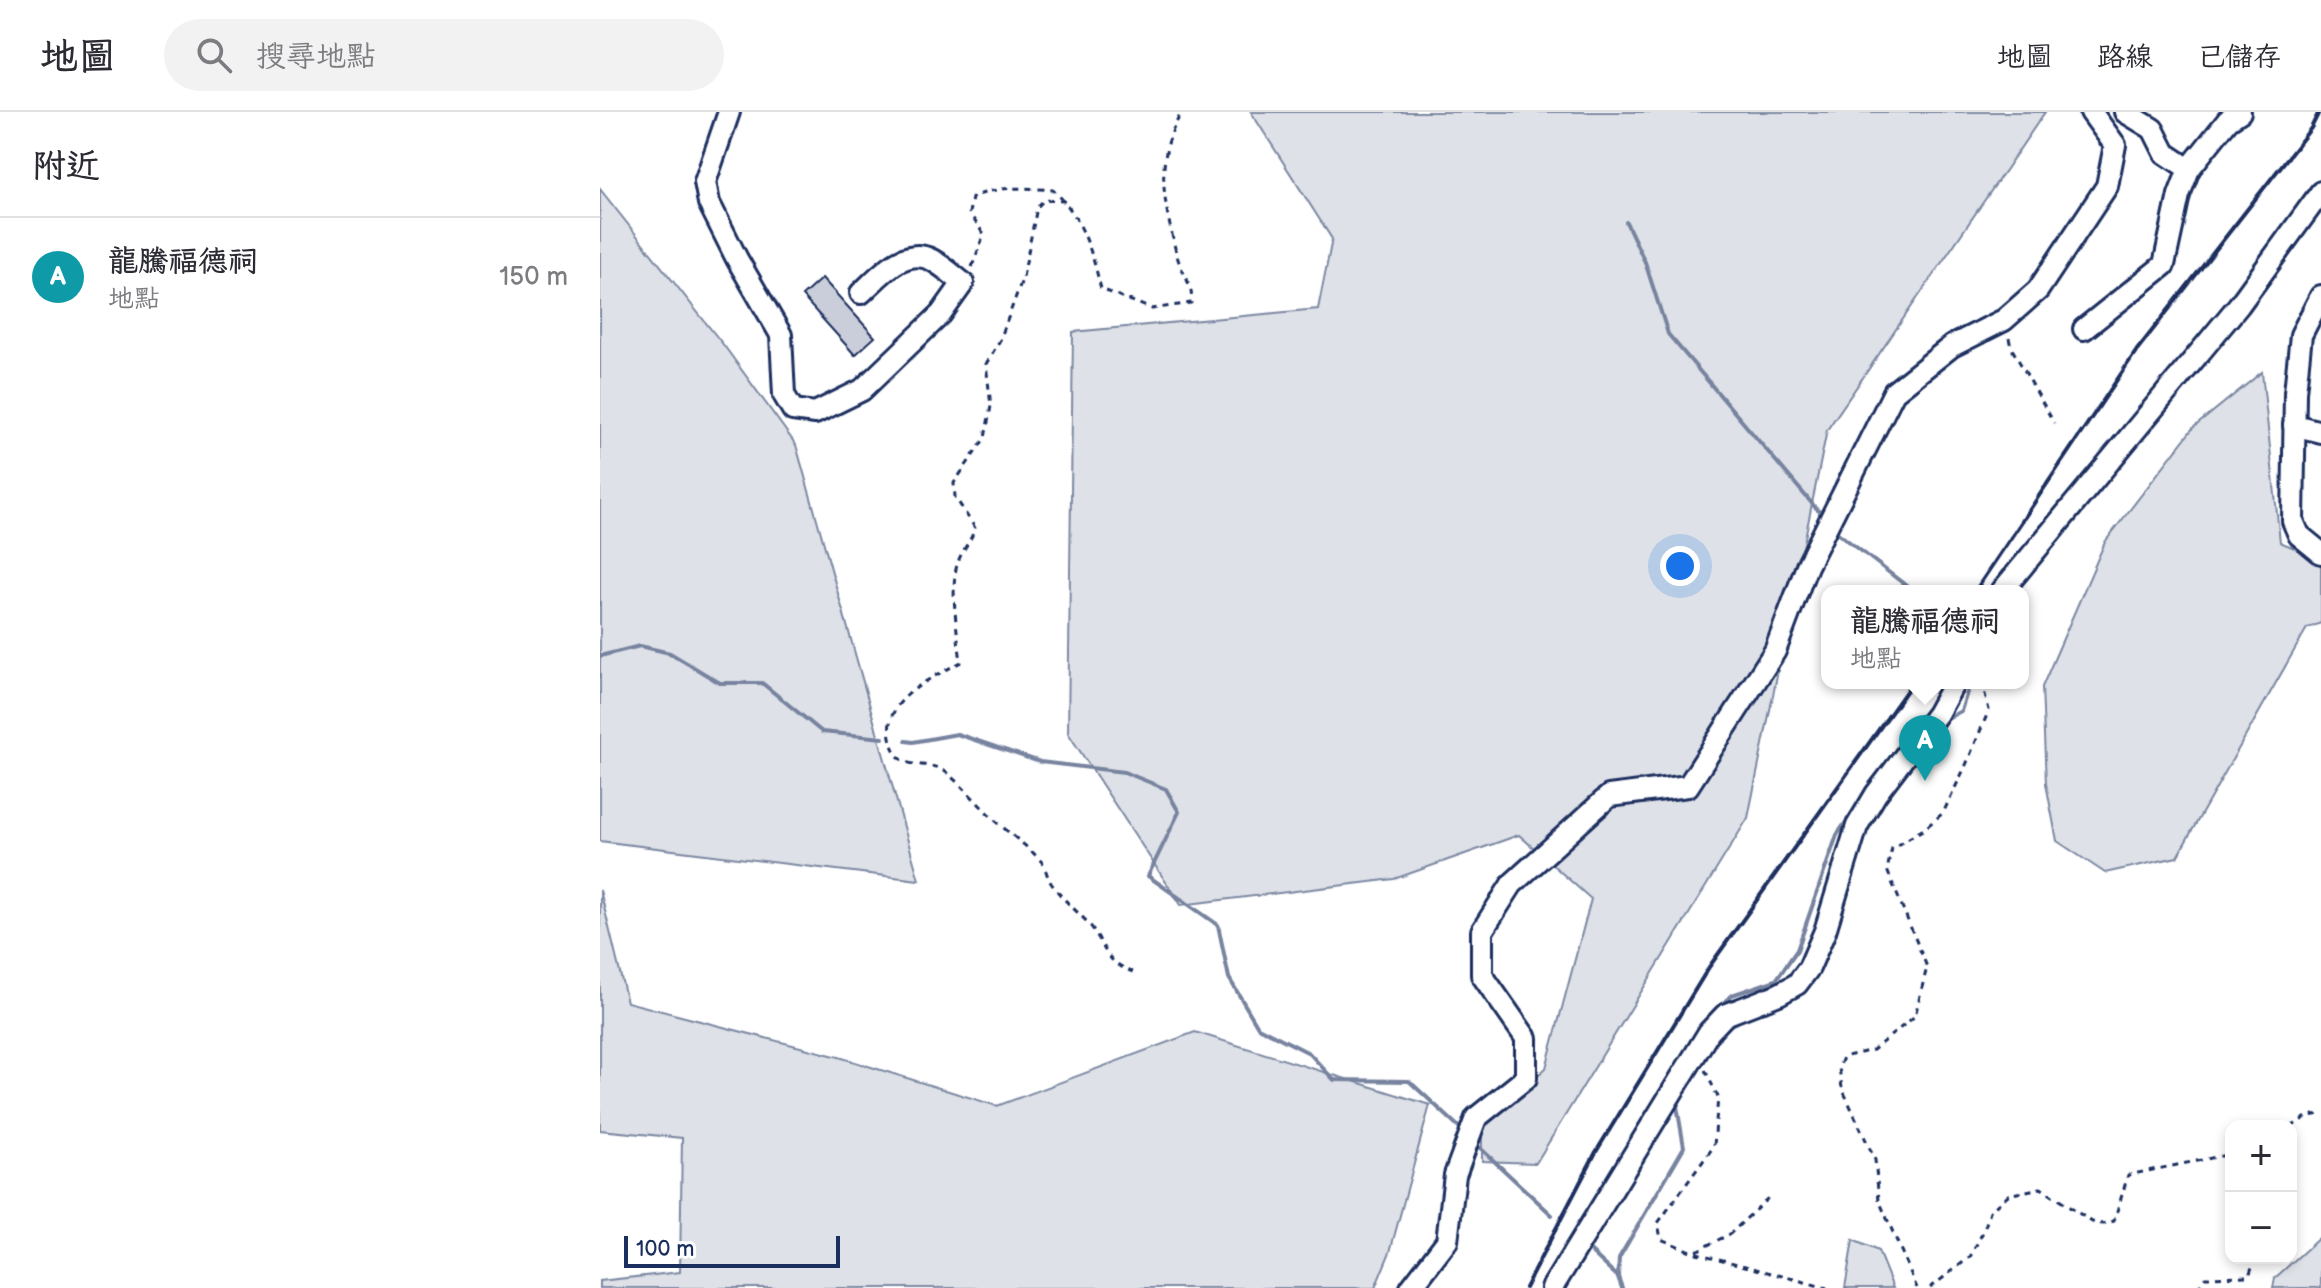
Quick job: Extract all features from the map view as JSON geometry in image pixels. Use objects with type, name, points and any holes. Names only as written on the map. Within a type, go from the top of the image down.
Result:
[{"type":"street","points":[[729,112],[705,182],[709,203],[781,335],[784,395],[793,410],[815,413],[862,390],[941,314],[963,283],[929,258],[915,257],[897,260],[861,293]]},
{"type":"street","points":[[1411,1288],[1447,1241],[1455,1175],[1476,1118],[1526,1078],[1526,1038],[1482,975],[1482,931],[1512,884],[1609,796],[1688,786],[1775,651],[1807,566],[1894,392],[1952,346],[2004,320],[2038,290],[2107,186],[2115,145],[2091,112]]},
{"type":"street","points":[[2125,112],[2153,129],[2165,153],[2189,169]]},
{"type":"street","points":[[2084,329],[2164,265],[2179,195],[2189,169],[2228,120],[2240,112]]},
{"type":"street","points":[[2007,585],[2239,305],[2321,192]]},
{"type":"street","points":[[2321,296],[2301,335],[2295,392],[2293,521],[2299,535],[2321,553]]},
{"type":"street","points":[[2294,425],[2321,432]]},
{"type":"street","points":[[1552,1288],[1709,1032],[1725,1015],[1797,984],[1809,968],[1825,931],[1857,826],[1876,794],[1937,714],[1951,689]]},
{"type":"path","points":[[963,283],[977,257],[984,234],[969,213],[972,198],[982,192],[1019,188],[1053,190],[1073,212],[1091,249],[1101,289],[1152,309],[1191,303],[1193,294],[1179,262],[1163,194],[1170,132],[1182,112]]},
{"type":"path","points":[[1065,201],[1044,200],[1037,207],[1023,277],[1000,340],[986,364],[991,406],[985,438],[954,483],[955,497],[975,528],[957,563],[954,599],[961,662],[930,679],[897,704],[890,723],[890,737],[899,755],[909,765],[944,770],[1042,862],[1052,884],[1092,928],[1105,953],[1121,968],[1133,972]]},
{"type":"path","points":[[2004,320],[2011,347],[2054,423]]},
{"type":"path","points":[[1917,1288],[1879,1200],[1875,1160],[1842,1088],[1839,1068],[1843,1057],[1873,1050],[1915,1016],[1927,967],[1887,870],[1892,848],[1924,829],[1943,813],[1989,710],[1984,689]]},
{"type":"path","points":[[1697,1051],[1718,1097],[1714,1146],[1658,1223],[1661,1239],[1693,1252],[1829,1288]]},
{"type":"path","points":[[2297,1123],[2308,1116],[2321,1114]]},
{"type":"path","points":[[1930,1288],[1970,1257],[1990,1211],[2008,1195],[2041,1188],[2092,1222],[2103,1224],[2114,1221],[2128,1175],[2225,1155]]},
{"type":"path","points":[[1693,1252],[1730,1234],[1769,1197]]},
{"type":"path","points":[[2198,1288],[2205,1277],[2249,1276],[2253,1264]]},
{"type":"shaded area","points":[[1251,112],[2045,112],[1827,430],[1748,818],[1536,1163],[1482,1161],[1482,1124],[1546,1068],[1591,899],[1519,835],[1394,879],[1181,905],[1068,733],[1073,332],[1318,309],[1332,239]]},
{"type":"shaded area","points":[[600,189],[725,347],[796,445],[919,880],[600,841]]},
{"type":"shaded area","points":[[2262,372],[2280,542],[2321,559],[2321,623],[2307,628],[2177,857],[2105,873],[2057,841],[2046,784],[2042,687],[2105,542],[2193,428]]},
{"type":"shaded area","points":[[600,890],[627,1002],[839,1057],[997,1106],[1195,1032],[1430,1105],[1390,1252],[1375,1288],[600,1288],[600,1281],[680,1272],[682,1138],[600,1130]]},
{"type":"shaded area","points":[[2321,1236],[2321,1288],[2273,1288],[2275,1278],[2290,1264],[2297,1264],[2297,1258]]},
{"type":"shaded area","points":[[1853,1240],[1878,1251],[1893,1288],[1845,1288]]},
{"type":"building","points":[[822,278],[875,337],[855,355],[802,296]]},
{"type":"waterway","points":[[1626,222],[1645,262],[1668,334],[1820,513]]},
{"type":"waterway","points":[[1834,530],[1905,585]]},
{"type":"waterway","points":[[600,656],[640,646],[670,653],[720,683],[762,683],[822,732],[883,738]]},
{"type":"waterway","points":[[1946,719],[1961,711],[1968,689]]},
{"type":"waterway","points":[[906,741],[957,734],[1040,762],[1124,772],[1166,789],[1179,812],[1148,876],[1218,925],[1229,978],[1258,1027],[1309,1053],[1334,1080],[1409,1081],[1460,1128]]},
{"type":"waterway","points":[[1887,763],[1899,745]]},
{"type":"waterway","points":[[1701,1026],[1732,995],[1776,980],[1797,950],[1837,835],[1859,803]]},
{"type":"waterway","points":[[1622,1288],[1618,1277],[1619,1258],[1684,1147],[1677,1106],[1680,1098]]},
{"type":"waterway","points":[[1478,1146],[1552,1215]]},
{"type":"waterway","points":[[1589,1250],[1617,1276]]},
{"type":"railway","points":[[1979,585],[2137,350],[2311,128],[2319,112]]},
{"type":"railway","points":[[1525,1288],[1596,1152],[1709,967],[1908,689]]},
{"type":"place","name":"龍騰福德祠","points":[[1925,781]]}]
